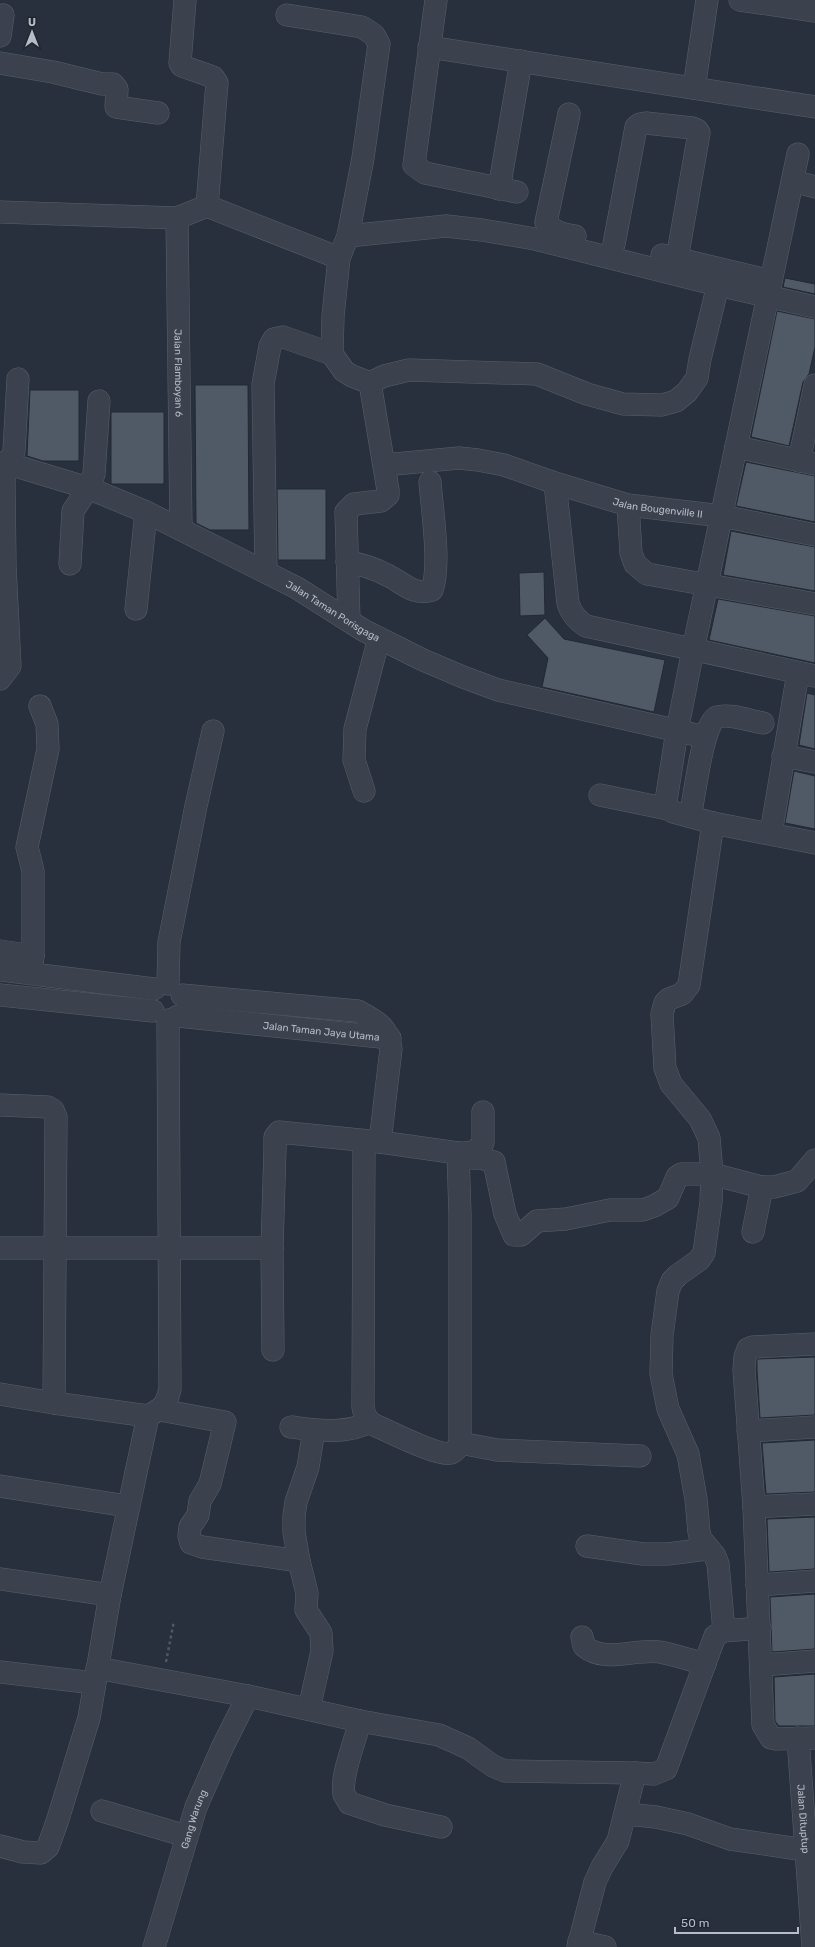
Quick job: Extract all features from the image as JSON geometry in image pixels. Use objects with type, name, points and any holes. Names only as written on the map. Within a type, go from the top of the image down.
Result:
[{"type":"street","points":[[185,0],[180,64],[213,77],[217,83],[207,206]]},
{"type":"street","points":[[436,0],[414,165],[425,173],[508,191],[521,61]]},
{"type":"street","points":[[694,88],[707,0]]},
{"type":"street","points":[[740,0],[790,3],[815,11]]},
{"type":"street","points":[[0,36],[3,15]]},
{"type":"street","points":[[287,15],[362,27],[374,35],[379,44],[363,158],[348,236],[339,258],[333,316],[332,354]]},
{"type":"street","points":[[429,47],[815,107]]},
{"type":"street","points":[[0,64],[53,72],[102,84],[113,84],[117,89],[116,107],[158,113]]},
{"type":"street","points":[[569,114],[546,222],[549,228],[558,232],[677,259],[770,289],[815,307]]},
{"type":"street","points":[[614,244],[636,127],[640,124],[646,123],[692,128],[697,130],[699,133],[677,259]]},
{"type":"street","points":[[668,808],[666,801],[677,731],[693,650],[798,154]]},
{"type":"street","points":[[793,182],[815,187]]},
{"type":"street","points":[[0,212],[177,218],[207,206],[339,258]]},
{"type":"street","name":"Jalan Flamboyan 6","points":[[177,218],[181,529]]},
{"type":"street","points":[[348,236],[446,226],[482,230],[535,239],[718,285],[770,289]]},
{"type":"street","points":[[266,572],[263,384],[270,346],[274,339],[283,337],[332,354],[344,371],[370,383],[384,376],[409,370],[537,374],[587,394],[623,404],[662,405],[676,401],[687,392],[697,378],[700,359],[718,285]]},
{"type":"street","points":[[0,679],[10,666],[3,567],[4,478],[5,463],[14,451],[18,379]]},
{"type":"street","points":[[349,621],[346,512],[354,504],[381,501],[385,498],[388,490],[370,383]]},
{"type":"street","points":[[736,447],[807,462],[815,385]]},
{"type":"street","points":[[70,564],[73,511],[88,488],[94,474],[99,401]]},
{"type":"street","name":"Jalan Bougenville II","points":[[384,465],[459,458],[504,465],[555,483],[628,505],[722,516],[815,535]]},
{"type":"street","name":"Jalan Taman Porisgaga","points":[[5,463],[88,488],[146,512],[298,588],[349,621],[380,638],[430,663],[498,690],[705,738]]},
{"type":"street","points":[[347,562],[358,564],[389,576],[405,587],[415,591],[432,590],[435,578],[435,541],[430,482]]},
{"type":"street","points":[[555,483],[568,603],[572,614],[578,621],[586,626],[806,674],[783,756],[771,833]]},
{"type":"street","points":[[628,505],[631,553],[635,564],[647,574],[707,583],[815,604]]},
{"type":"street","points":[[136,609],[146,512]]},
{"type":"street","points":[[364,791],[354,760],[355,729],[380,638]]},
{"type":"street","points":[[0,951],[32,965],[33,871],[27,847],[48,749],[47,724],[40,706]]},
{"type":"street","points":[[692,806],[705,738],[709,725],[717,717],[727,716],[763,723]]},
{"type":"street","points":[[0,1846],[23,1852],[40,1853],[48,1847],[89,1718],[95,1676],[128,1506],[154,1413],[166,1402],[170,1389],[167,1003],[169,942],[196,806],[213,732]]},
{"type":"street","points":[[783,756],[815,762]]},
{"type":"street","points":[[600,795],[668,808],[673,812],[714,823],[771,833],[815,843]]},
{"type":"street","points":[[714,823],[690,980],[682,994],[669,999],[665,1003],[662,1014],[664,1068],[671,1084],[691,1106],[703,1125],[708,1138],[712,1174],[711,1202],[704,1253],[699,1260],[672,1281],[668,1291],[662,1335],[661,1374],[668,1409],[680,1442],[688,1454],[696,1500],[699,1532],[707,1549],[715,1556],[718,1564],[724,1630]]},
{"type":"street","name":"Jalan Taman Jaya Utama","points":[[0,970],[32,965],[167,1003]]},
{"type":"street","name":"Jalan Taman Jaya Utama","points":[[0,995],[167,1003],[390,1038],[391,1049],[372,1141]]},
{"type":"street","points":[[0,1105],[48,1107],[53,1110],[56,1117],[54,1403]]},
{"type":"street","points":[[458,1156],[470,1153],[481,1147],[483,1143],[483,1112]]},
{"type":"street","points":[[273,1350],[272,1248],[274,1149],[275,1137],[279,1132],[372,1141],[458,1156],[480,1158],[494,1162],[506,1214],[514,1235],[521,1235],[537,1221],[566,1219],[610,1210],[643,1210],[661,1203],[668,1198],[677,1177],[681,1174],[712,1174],[762,1187],[774,1187],[797,1181],[815,1160]]},
{"type":"street","points":[[372,1141],[363,1407],[365,1416],[369,1422],[434,1451],[450,1453],[456,1450],[460,1444],[460,1214],[458,1156]]},
{"type":"street","points":[[753,1232],[762,1187]]},
{"type":"street","points":[[0,1248],[272,1248]]},
{"type":"street","points":[[807,1738],[771,1738],[766,1733],[763,1725],[762,1665],[745,1357],[748,1349],[753,1346],[815,1344]]},
{"type":"street","points":[[0,1394],[54,1403],[225,1422],[210,1484],[200,1501],[198,1515],[190,1527],[189,1536],[191,1543],[202,1547],[299,1561]]},
{"type":"street","points":[[292,1426],[314,1430],[349,1429],[361,1427],[369,1422]]},
{"type":"street","points":[[748,1432],[815,1427]]},
{"type":"street","points":[[309,1710],[322,1651],[321,1633],[306,1610],[307,1593],[299,1561],[294,1516],[296,1502],[308,1467],[314,1430]]},
{"type":"street","points":[[460,1444],[497,1450],[640,1456]]},
{"type":"street","points":[[0,1486],[128,1506]]},
{"type":"street","points":[[754,1507],[815,1504]]},
{"type":"street","points":[[587,1546],[643,1554],[668,1554],[707,1549]]},
{"type":"street","points":[[0,1579],[110,1595]]},
{"type":"street","points":[[757,1585],[815,1581]]},
{"type":"street","points":[[0,1672],[161,1680],[248,1696],[360,1721],[439,1735],[468,1748],[493,1766],[505,1771],[654,1774],[666,1769],[715,1636],[724,1630],[760,1628]]},
{"type":"street","points":[[582,1637],[584,1646],[595,1653],[625,1655],[658,1652],[705,1664]]},
{"type":"street","points":[[762,1665],[815,1661]]},
{"type":"street","name":"Gang Warung","points":[[154,1947],[186,1836],[199,1799],[248,1696]]},
{"type":"street","points":[[360,1721],[348,1764],[344,1794],[349,1803],[386,1815],[441,1827]]},
{"type":"street","name":"Jalan Dituptup","points":[[807,1738],[809,1818],[805,1850],[812,1898],[813,1947]]},
{"type":"street","points":[[605,1947],[578,1944],[595,1882],[602,1867],[618,1841],[626,1814],[635,1773]]},
{"type":"street","points":[[102,1810],[186,1836]]},
{"type":"street","points":[[626,1814],[656,1817],[688,1824],[730,1839],[805,1850]]},
{"type":"path","points":[[161,1680],[174,1621]]},
{"type":"building","points":[[785,278],[815,284],[815,294],[783,287]]},
{"type":"building","points":[[777,311],[815,319],[815,347],[809,374],[803,382],[789,446],[751,437]]},
{"type":"building","points":[[195,385],[248,385],[249,530],[210,530],[196,523]]},
{"type":"building","points":[[30,390],[79,390],[79,461],[43,461],[27,456]]},
{"type":"building","points":[[111,412],[164,412],[164,484],[111,484]]},
{"type":"building","points":[[746,462],[815,476],[815,522],[736,506]]},
{"type":"building","points":[[277,489],[326,489],[326,560],[278,560]]},
{"type":"building","points":[[731,531],[815,547],[815,591],[723,575]]},
{"type":"building","points":[[544,572],[545,615],[520,616],[519,573]]},
{"type":"building","points":[[718,599],[815,616],[815,663],[709,640]]},
{"type":"building","points":[[545,618],[564,639],[665,660],[654,712],[542,687],[548,658],[527,635]]},
{"type":"building","points":[[807,693],[815,695],[815,749],[799,745]]},
{"type":"building","points":[[794,771],[815,776],[815,829],[785,823]]},
{"type":"building","points":[[815,1357],[815,1415],[760,1418],[757,1359]]},
{"type":"building","points":[[815,1440],[815,1492],[766,1494],[762,1443]]},
{"type":"building","points":[[815,1517],[815,1569],[769,1572],[767,1519]]},
{"type":"building","points":[[815,1594],[815,1649],[772,1652],[770,1597]]},
{"type":"building","points":[[815,1674],[815,1726],[779,1726],[775,1721],[774,1677]]}]
